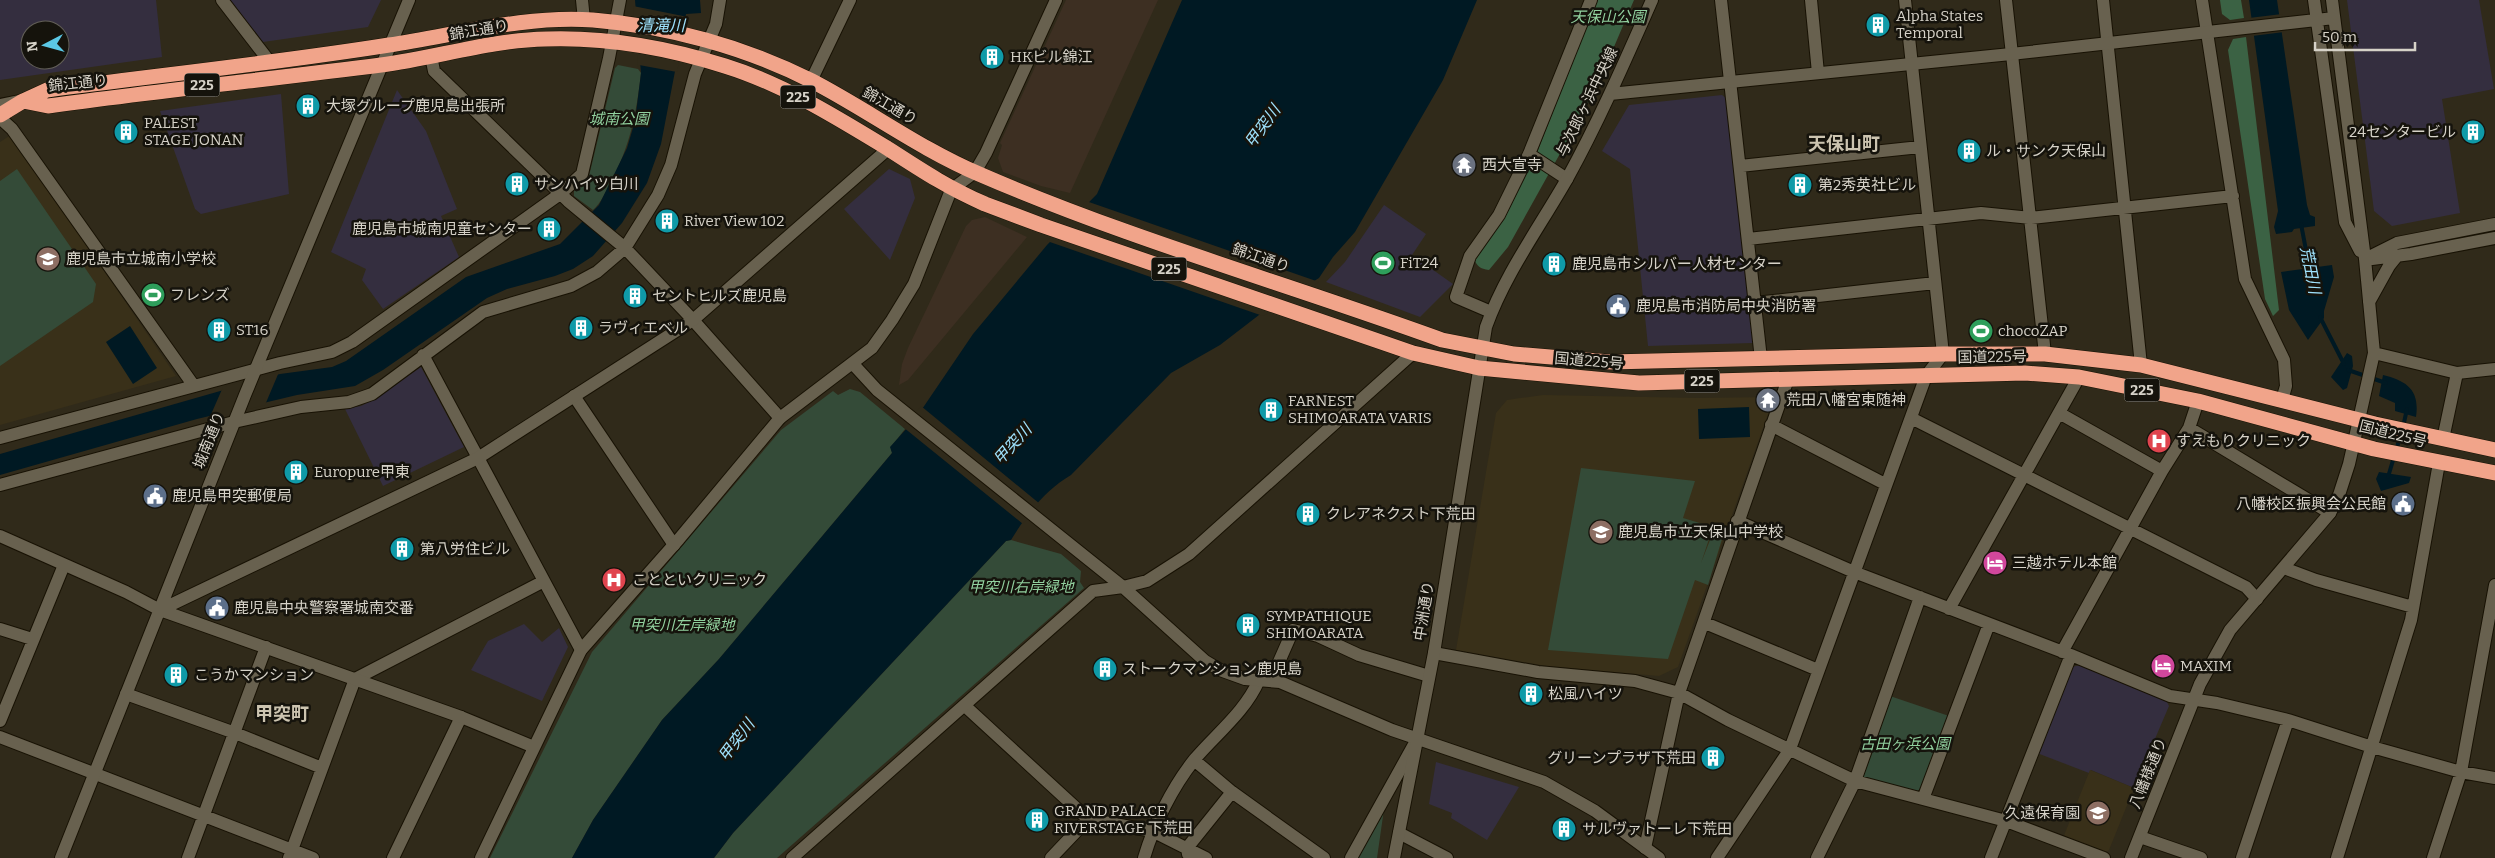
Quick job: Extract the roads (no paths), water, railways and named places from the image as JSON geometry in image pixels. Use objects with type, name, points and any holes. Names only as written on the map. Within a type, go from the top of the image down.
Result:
[{"type":"highway","name":"錦江通り","points":[[23,101],[46,90],[390,45],[532,22],[584,20],[619,23],[690,35],[770,63],[811,80],[947,159],[1059,207],[1442,340],[1482,349]]},
{"type":"highway","name":"錦江通り","points":[[23,101],[48,106],[201,85],[382,65],[544,39],[593,39],[684,54],[726,66],[780,88],[816,106],[888,149],[951,190],[1041,225],[1296,314],[1413,352],[1479,368]]},
{"type":"highway","name":"225","points":[[0,117],[23,101]]},
{"type":"highway","name":"国道225号","points":[[1482,349],[1610,362],[1943,354],[2045,354],[2141,365],[2378,424],[2495,450]]},
{"type":"highway","name":"国道225号","points":[[1479,368],[1639,383],[2025,373],[2079,377],[2198,401],[2374,448],[2434,462],[2495,473]]},
{"type":"street","points":[[222,0],[269,61]]},
{"type":"street","name":"城南通り","points":[[61,858],[235,419],[409,0]]},
{"type":"street","points":[[582,0],[584,20]]},
{"type":"street","points":[[0,438],[194,386],[254,373],[332,352],[352,342],[560,194],[582,174],[615,43],[619,23],[620,0]]},
{"type":"street","points":[[0,485],[235,419],[301,407],[349,402],[372,394],[483,312],[571,286],[597,272],[625,248],[658,194],[671,165],[695,74],[716,24],[720,0]]},
{"type":"street","points":[[811,80],[850,0]]},
{"type":"street","points":[[481,858],[581,650],[674,545],[780,418],[853,364],[875,344],[914,284],[951,190],[975,172],[986,153],[1056,0]]},
{"type":"street","points":[[1491,312],[1456,298],[1470,256],[1499,215],[1529,154],[1591,0]]},
{"type":"street","name":"与次郎ヶ浜中央線","points":[[1482,349],[1491,312],[1508,279],[1567,179],[1610,94],[1652,0]]},
{"type":"street","points":[[1721,0],[1761,358]]},
{"type":"street","points":[[1811,0],[1818,73]]},
{"type":"street","points":[[1717,858],[1790,748],[1926,376],[1943,354],[1905,0]]},
{"type":"street","points":[[2006,0],[2045,354]]},
{"type":"street","points":[[2103,0],[2141,365]]},
{"type":"street","points":[[2202,0],[2245,279],[2284,360],[2286,386],[2282,400]]},
{"type":"street","points":[[2314,0],[2344,222],[2365,260]]},
{"type":"street","points":[[2189,428],[2330,513],[2340,495],[2354,443],[2361,402],[2374,353],[2365,260],[2332,0]]},
{"type":"street","points":[[1610,94],[2011,54],[2334,18]]},
{"type":"street","points":[[431,56],[434,71],[560,194],[625,248],[693,320],[780,418]]},
{"type":"street","points":[[0,105],[23,101]]},
{"type":"street","points":[[0,117],[16,133],[194,386]]},
{"type":"street","points":[[1740,166],[1920,147]]},
{"type":"street","points":[[160,610],[478,458],[693,320],[888,149]]},
{"type":"street","points":[[1529,154],[1567,179]]},
{"type":"street","points":[[1748,239],[1981,213],[2030,218],[2233,196]]},
{"type":"street","points":[[2365,260],[2397,243],[2495,224]]},
{"type":"street","points":[[2365,260],[2495,238]]},
{"type":"street","points":[[2369,302],[2389,266],[2397,256]]},
{"type":"street","points":[[1755,303],[1935,283]]},
{"type":"street","name":"中洲通り","points":[[1394,858],[1434,653],[1482,349]]},
{"type":"street","points":[[792,858],[1093,591],[1123,587],[1147,581],[1189,554],[1413,352]]},
{"type":"street","points":[[2374,353],[2457,373],[2495,369]]},
{"type":"street","points":[[423,355],[581,650]]},
{"type":"street","points":[[853,364],[885,395],[1068,545],[1123,587],[1205,661],[1220,670],[1245,679],[1280,682],[1382,726],[1544,782],[1595,811],[1659,858]]},
{"type":"street","points":[[2438,438],[2457,373]]},
{"type":"street","points":[[1949,609],[2079,377]]},
{"type":"street","points":[[1645,848],[1679,693],[1705,622],[1770,425],[1788,379]]},
{"type":"street","points":[[574,396],[674,545]]},
{"type":"street","points":[[1991,858],[2067,653],[2131,528],[2162,471],[2189,428],[2198,401]]},
{"type":"street","points":[[2059,413],[2162,471]]},
{"type":"street","points":[[1911,418],[2246,587],[2258,599]]},
{"type":"street","points":[[1770,425],[1885,484]]},
{"type":"street","points":[[2337,858],[2413,607],[2434,462]]},
{"type":"street","name":"八幡様通り","points":[[2131,858],[2194,701],[2214,657],[2230,630],[2330,513]]},
{"type":"street","points":[[1737,521],[1854,572],[2067,653],[2170,696],[2217,703],[2288,720],[2372,747],[2461,772],[2495,778]]},
{"type":"street","points":[[0,536],[160,610],[461,717],[534,747]]},
{"type":"street","points":[[0,721],[32,639],[64,565]]},
{"type":"street","points":[[2284,568],[2316,580],[2413,607]]},
{"type":"street","points":[[291,854],[355,679],[544,581]]},
{"type":"street","points":[[2433,858],[2461,772],[2495,586]]},
{"type":"street","points":[[1821,857],[1855,781],[1920,596]]},
{"type":"street","points":[[1705,622],[1818,670]]},
{"type":"street","points":[[1923,799],[1988,624]]},
{"type":"street","points":[[0,629],[32,639]]},
{"type":"street","points":[[1144,858],[1152,831],[1194,760],[1265,680],[1294,630],[1318,636],[1359,655],[1429,676]]},
{"type":"street","points":[[188,858],[266,648]]},
{"type":"street","points":[[1434,653],[1538,672],[1636,681],[1679,693],[1728,720],[1790,748],[1855,781],[2006,821],[2104,858]]},
{"type":"street","points":[[126,694],[234,733],[322,768]]},
{"type":"street","points":[[965,706],[1088,819],[1152,831],[1188,853],[1206,858]]},
{"type":"street","points":[[393,858],[461,717]]},
{"type":"street","points":[[2242,858],[2288,720]]},
{"type":"street","points":[[0,737],[204,816],[291,854],[313,858]]},
{"type":"street","points":[[1352,858],[1417,738]]},
{"type":"street","points":[[1194,760],[1232,792],[1324,858]]},
{"type":"street","points":[[1188,853],[1232,792]]},
{"type":"street","points":[[1052,858],[1088,819]]},
{"type":"street","points":[[1399,833],[1447,858]]},
{"type":"street","points":[[2140,837],[2200,858]]},
{"type":"water","name":"清滝川","points":[[635,0],[700,0],[701,13],[686,14],[661,144],[647,183],[622,223],[593,256],[573,269],[507,289],[487,298],[383,370],[355,386],[297,395],[197,419],[0,475],[0,454],[280,374],[332,367],[346,361],[466,277],[560,244],[599,205],[627,148],[635,121],[641,73]]},
{"type":"water","name":"甲突川","points":[[1182,0],[1477,0],[1443,80],[1355,232],[1333,257],[1319,278],[1259,315],[1220,345],[1171,373],[1071,475],[1044,496],[1023,521],[1011,540],[1006,541],[733,833],[714,858],[572,858],[593,820],[662,720],[719,659],[892,453],[890,447],[916,418],[973,334],[1047,245],[1097,194]]},
{"type":"water","points":[[2249,0],[2277,0],[2307,205],[2310,215],[2315,217],[2315,226],[2294,229],[2292,232],[2276,234],[2274,227],[2278,211]]},
{"type":"water","points":[[2332,265],[2334,277],[2324,311],[2324,318],[2308,340],[2289,310],[2281,272]]},
{"type":"water","points":[[130,326],[157,368],[133,384],[106,342]]},
{"type":"water","points":[[2347,353],[2352,356],[2353,366],[2347,388],[2343,390],[2331,377]]},
{"type":"water","points":[[2383,375],[2399,380],[2414,393],[2417,408],[2416,417],[2395,411],[2395,403],[2379,396]]},
{"type":"water","points":[[1749,407],[1750,437],[1699,439],[1698,409]]},
{"type":"water","points":[[2379,472],[2411,477],[2409,483],[2381,491],[2376,479]]},
{"type":"waterway","name":"荒田川","points":[[2301,224],[2310,271]]},
{"type":"waterway","name":"荒田川","points":[[2320,317],[2344,364]]},
{"type":"waterway","name":"荒田川","points":[[2348,370],[2386,383]]},
{"type":"waterway","name":"荒田川","points":[[2403,427],[2407,409]]},
{"type":"waterway","name":"荒田川","points":[[2396,451],[2401,433]]},
{"type":"waterway","name":"荒田川","points":[[2388,477],[2394,457]]},
{"type":"place","name":"Alpha States Temporal","points":[[1878,25]]},
{"type":"place","name":"HKビル錦江","points":[[992,57]]},
{"type":"place","name":"大塚グループ鹿児島出張所","points":[[308,106]]},
{"type":"place","name":"PALEST STAGE JONAN","points":[[126,132]]},
{"type":"place","name":"24センタービル","points":[[2473,132]]},
{"type":"place","name":"ル・サンク天保山","points":[[1969,151]]},
{"type":"place","name":"西大宣寺","points":[[1464,165]]},
{"type":"place","name":"サンハイツ白川","points":[[517,184]]},
{"type":"place","name":"第2秀英社ビル","points":[[1800,185]]},
{"type":"place","name":"River View 102","points":[[667,221]]},
{"type":"place","name":"鹿児島市城南児童センター","points":[[549,229]]},
{"type":"place","name":"鹿児島市立城南小学校","points":[[48,259]]},
{"type":"place","name":"FiT24","points":[[1383,263]]},
{"type":"place","name":"鹿児島市シルバー人材センター","points":[[1554,264]]},
{"type":"place","name":"フレンズ","points":[[153,295]]},
{"type":"place","name":"セントヒルズ鹿児島","points":[[635,296]]},
{"type":"place","name":"鹿児島市消防局中央消防署","points":[[1618,306]]},
{"type":"place","name":"ラヴィエベル","points":[[581,328]]},
{"type":"place","name":"ST16","points":[[219,330]]},
{"type":"place","name":"chocoZAP","points":[[1981,331]]},
{"type":"place","name":"荒田八幡宮東随神","points":[[1768,400]]},
{"type":"place","name":"FARNEST SHIMOARATA VARIS","points":[[1271,410]]},
{"type":"place","name":"すえもりクリニック","points":[[2159,441]]},
{"type":"place","name":"Europure甲東","points":[[296,472]]},
{"type":"place","name":"鹿児島甲突郵便局","points":[[155,496]]},
{"type":"place","name":"八幡校区振興会公民館","points":[[2403,504]]},
{"type":"place","name":"クレアネクスト下荒田","points":[[1308,514]]},
{"type":"place","name":"鹿児島市立天保山中学校","points":[[1601,532]]},
{"type":"place","name":"第八労住ビル","points":[[402,549]]},
{"type":"place","name":"三越ホテル本館","points":[[1995,563]]},
{"type":"place","name":"ことといクリニック","points":[[614,580]]},
{"type":"place","name":"鹿児島中央警察署城南交番","points":[[217,608]]},
{"type":"place","name":"SYMPATHIQUE SHIMOARATA","points":[[1248,625]]},
{"type":"place","name":"MAXIM","points":[[2163,666]]},
{"type":"place","name":"ストークマンション鹿児島","points":[[1105,669]]},
{"type":"place","name":"こうかマンション","points":[[176,675]]},
{"type":"place","name":"松風ハイツ","points":[[1531,694]]},
{"type":"place","name":"グリーンプラザ下荒田","points":[[1713,758]]},
{"type":"place","name":"久遠保育園","points":[[2098,813]]},
{"type":"place","name":"GRAND PALACE RIVERSTAGE 下荒田","points":[[1037,820]]},
{"type":"place","name":"サルヴァトーレ下荒田","points":[[1564,829]]},
{"type":"district","name":"天保山町","points":[[1844,144]]},
{"type":"district","name":"甲突町","points":[[282,714]]},
{"type":"park label","name":"天保山公園","points":[[1608,17]]},
{"type":"park label","name":"城南公園","points":[[619,119]]},
{"type":"park label","name":"甲突川右岸緑地","points":[[1021,587]]},
{"type":"park label","name":"甲突川左岸緑地","points":[[682,625]]},
{"type":"park label","name":"古田ヶ浜公園","points":[[1905,744]]}]
